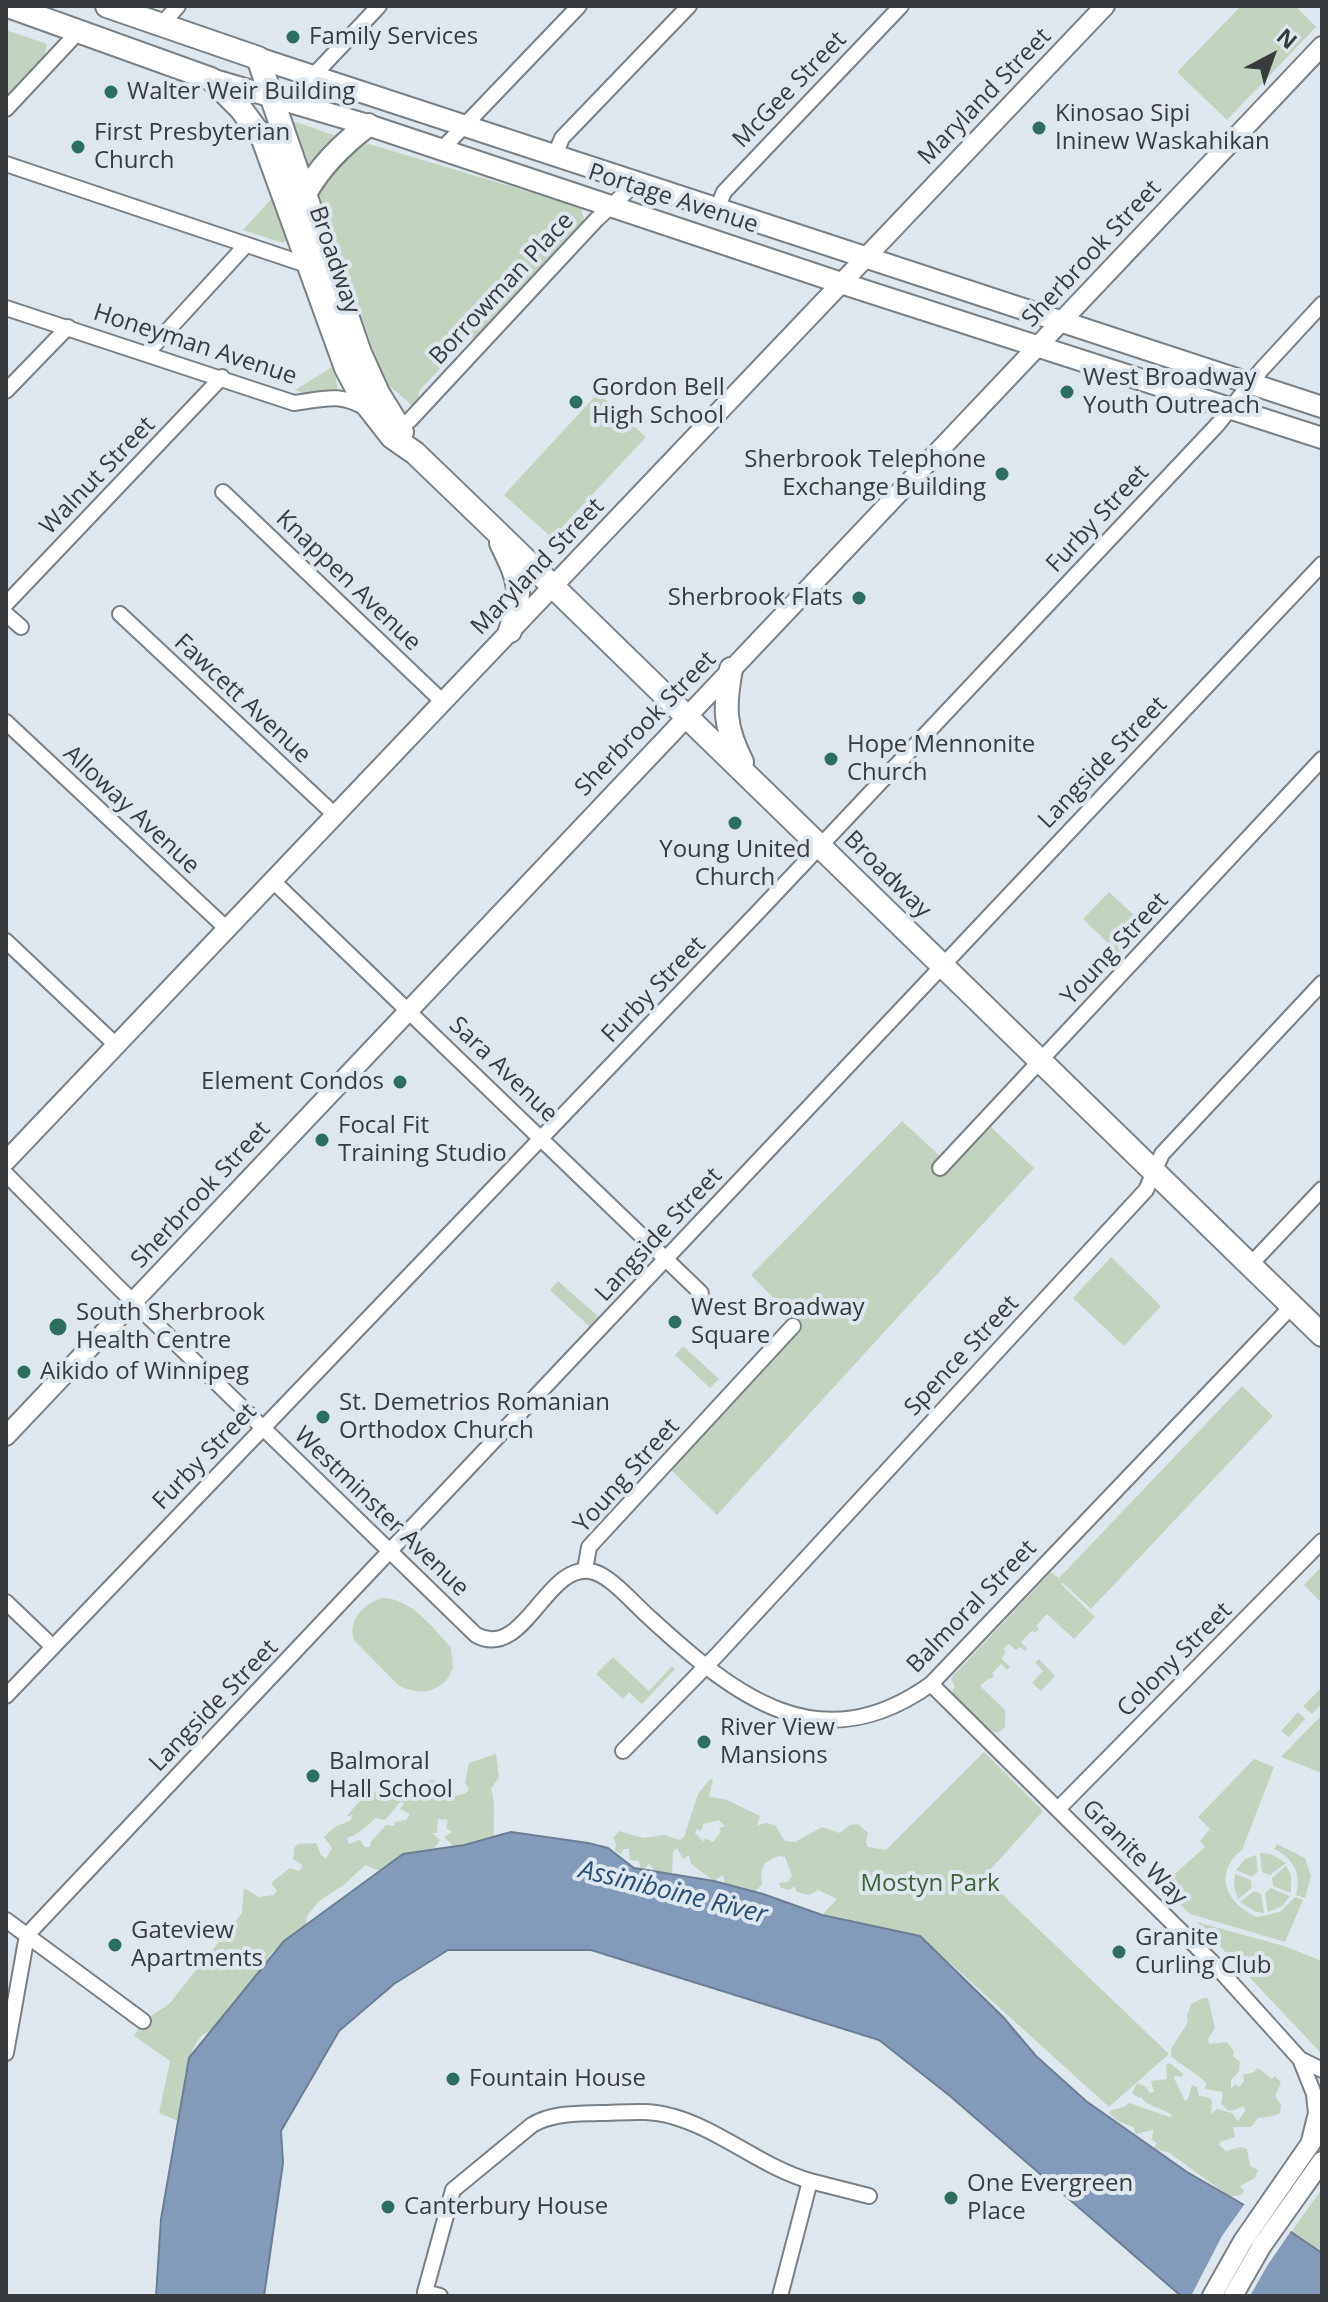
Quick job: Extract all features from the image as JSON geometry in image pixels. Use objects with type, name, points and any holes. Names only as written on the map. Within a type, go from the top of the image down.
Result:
[{"type":"highway","name":"Portage Avenue","points":[[8,6],[211,79]]},
{"type":"highway","name":"Portage Avenue","points":[[107,6],[258,58]]},
{"type":"highway","name":"Broadway","points":[[258,58],[365,366],[415,453]]},
{"type":"highway","name":"Broadway","points":[[211,79],[241,109],[263,139],[346,368],[370,411],[392,437],[415,453],[496,531],[1322,1335]]},
{"type":"highway","points":[[305,194],[343,147],[368,125]]},
{"type":"highway","points":[[496,531],[514,571],[519,591],[519,606],[510,631]]},
{"type":"highway","points":[[731,669],[726,719],[732,742],[750,777]]},
{"type":"main road","name":"Maryland Street","points":[[6,1161],[1105,6]]},
{"type":"main road","name":"Sherbrook Street","points":[[6,1436],[1322,46]]},
{"type":"main road","name":"Portage Avenue","points":[[258,58],[863,259],[1322,407]]},
{"type":"main road","name":"Portage Avenue","points":[[211,79],[368,125],[841,283],[1322,438]]},
{"type":"main road","points":[[1233,2296],[1309,2171],[1322,2127]]},
{"type":"main road","points":[[1212,2296],[1243,2241],[1309,2171]]},
{"type":"street","points":[[162,24],[178,6]]},
{"type":"street","points":[[313,76],[379,6]]},
{"type":"street","points":[[442,149],[579,6]]},
{"type":"street","points":[[555,155],[562,138],[689,6]]},
{"type":"street","name":"McGee Street","points":[[717,209],[724,192],[901,6]]},
{"type":"street","points":[[6,109],[80,30]]},
{"type":"street","points":[[6,164],[307,265]]},
{"type":"street","name":"Borrowman Place","points":[[400,427],[637,182]]},
{"type":"street","points":[[147,353],[246,245]]},
{"type":"street","name":"Furby Street","points":[[6,1696],[820,846],[1231,408],[1322,304]]},
{"type":"street","name":"Honeyman Avenue","points":[[6,308],[294,403],[343,397],[370,411]]},
{"type":"street","points":[[6,391],[68,327]]},
{"type":"street","name":"Walnut Street","points":[[6,604],[222,377]]},
{"type":"street","name":"Knappen Avenue","points":[[223,492],[443,702]]},
{"type":"street","name":"Langside Street","points":[[27,1935],[1322,564]]},
{"type":"street","points":[[6,614],[21,627]]},
{"type":"street","name":"Fawcett Avenue","points":[[120,614],[335,815]]},
{"type":"street","name":"Alloway Avenue","points":[[6,722],[227,929]]},
{"type":"street","name":"Young Street","points":[[940,1168],[1322,759]]},
{"type":"street","name":"Sara Avenue","points":[[273,881],[701,1293]]},
{"type":"street","points":[[6,941],[116,1045]]},
{"type":"street","name":"Spence Street","points":[[623,1751],[706,1666],[1146,1190],[1162,1154],[1322,983]]},
{"type":"street","name":"Westminster Avenue","points":[[6,1174],[476,1635],[490,1640]]},
{"type":"street","points":[[1251,1264],[1322,1189]]},
{"type":"street","name":"Balmoral Street","points":[[585,1570],[602,1576],[734,1689],[764,1705],[828,1720],[855,1719],[880,1711],[914,1697],[931,1684],[1292,1306]]},
{"type":"street","name":"Young Street","points":[[490,1640],[508,1636],[563,1580],[585,1570],[589,1547],[793,1326]]},
{"type":"street","name":"Colony Street","points":[[1058,1809],[1322,1541]]},
{"type":"street","points":[[6,1602],[53,1647]]},
{"type":"street","name":"Granite Way","points":[[931,1684],[1217,1967],[1300,2059],[1315,2104],[1315,2155]]},
{"type":"street","points":[[6,1920],[143,2021]]},
{"type":"street","points":[[6,2053],[27,1935]]},
{"type":"street","name":"Granite Way","points":[[1300,2059],[1322,2070]]},
{"type":"street","points":[[440,2296],[425,2292],[453,2190],[544,2118],[569,2114],[648,2112],[671,2116],[792,2176],[869,2196]]},
{"type":"street","points":[[780,2296],[810,2181]]},
{"type":"green space","points":[[1241,6],[1295,6],[1316,27],[1227,120],[1177,72]]},
{"type":"green space","points":[[6,30],[47,44],[44,58],[6,97]]},
{"type":"green space","points":[[293,121],[339,137],[311,177]]},
{"type":"green space","points":[[359,141],[580,207],[585,221],[541,279],[479,336],[467,340],[419,391],[418,400],[413,406],[387,384],[316,186]]},
{"type":"green space","points":[[274,196],[288,238],[283,243],[243,230]]},
{"type":"green space","points":[[334,366],[339,397],[312,396],[295,390]]},
{"type":"green space","points":[[598,393],[646,437],[552,538],[504,495]]},
{"type":"green space","points":[[1109,892],[1147,927],[1118,958],[1106,947],[1107,942],[1083,919]]},
{"type":"green space","points":[[902,1121],[952,1167],[990,1126],[1034,1168],[717,1515],[667,1466],[801,1327],[751,1275]]},
{"type":"green space","points":[[1111,1257],[1161,1306],[1124,1346],[1073,1298]]},
{"type":"green space","points":[[558,1281],[599,1317],[590,1327],[550,1290]]},
{"type":"green space","points":[[683,1346],[719,1379],[710,1388],[675,1355]]},
{"type":"green space","points":[[1242,1386],[1273,1416],[1091,1609],[1061,1584],[1095,1617],[1074,1639],[1047,1614],[1036,1626],[1039,1629],[1035,1633],[1032,1631],[1021,1642],[1028,1649],[1025,1651],[1020,1647],[1016,1650],[1009,1644],[1003,1649],[1006,1652],[1001,1658],[1010,1667],[1007,1670],[1001,1664],[992,1673],[994,1676],[980,1686],[1005,1710],[1005,1727],[998,1733],[991,1731],[951,1693],[955,1687],[951,1679],[1051,1572],[1059,1578]]},
{"type":"green space","points":[[1322,1566],[1322,1603],[1304,1585]]},
{"type":"green space","points":[[382,1598],[411,1608],[451,1648],[453,1668],[437,1688],[414,1691],[398,1685],[354,1640],[353,1626],[359,1614],[369,1604]]},
{"type":"green space","points":[[613,1657],[649,1691],[672,1666],[675,1669],[642,1704],[629,1692],[623,1699],[596,1674]]},
{"type":"green space","points":[[1039,1659],[1055,1676],[1041,1691],[1032,1683],[1043,1671],[1035,1663]]},
{"type":"green space","points":[[1322,1687],[1322,1704],[1312,1714],[1303,1706]]},
{"type":"green space","points":[[1298,1712],[1305,1719],[1289,1737],[1281,1731]]},
{"type":"green space","points":[[1322,1715],[1322,1773],[1281,1757]]},
{"type":"green space","name":"Mostyn Park","points":[[984,1752],[1043,1811],[984,1877],[1169,2054],[1109,2107],[949,1962],[946,1963],[920,1936],[822,1915],[837,1899],[818,1890],[809,1895],[797,1892],[794,1886],[790,1890],[781,1888],[779,1883],[788,1882],[792,1876],[785,1857],[778,1856],[765,1863],[761,1873],[762,1884],[755,1892],[725,1885],[723,1875],[714,1881],[691,1864],[689,1855],[683,1859],[677,1848],[673,1851],[672,1874],[656,1874],[649,1863],[644,1871],[641,1870],[639,1861],[630,1860],[629,1849],[624,1849],[620,1854],[615,1851],[613,1838],[619,1831],[643,1838],[664,1835],[680,1840],[684,1837],[698,1794],[710,1779],[713,1780],[709,1797],[725,1799],[760,1816],[757,1826],[765,1823],[775,1825],[785,1841],[795,1842],[822,1827],[840,1833],[850,1825],[858,1824],[868,1833],[868,1847],[886,1850]],"holes":[[[719,1820],[725,1826],[719,1828],[721,1832],[713,1842],[705,1838],[704,1842],[695,1833],[703,1828],[703,1824]]]},
{"type":"green space","points":[[496,1754],[499,1777],[491,1789],[494,1836],[453,1846],[444,1837],[452,1832],[446,1828],[448,1820],[438,1819],[437,1833],[432,1833],[440,1840],[433,1850],[403,1854],[380,1871],[365,1865],[345,1884],[319,1901],[307,1916],[305,1926],[270,1954],[211,2031],[195,2044],[186,2070],[178,2121],[159,2113],[170,2061],[134,2036],[143,2021],[169,2004],[242,1913],[244,1888],[259,1897],[274,1895],[277,1891],[271,1883],[290,1868],[301,1869],[302,1865],[293,1859],[294,1848],[298,1844],[316,1843],[326,1859],[332,1848],[324,1837],[335,1827],[351,1820],[352,1815],[346,1817],[366,1793],[385,1790],[394,1783],[405,1790],[434,1780],[440,1782],[450,1797],[466,1793],[469,1789],[465,1783],[469,1763]],"holes":[[[400,1802],[404,1803],[400,1809],[410,1814],[406,1820],[395,1822],[394,1826],[386,1825],[370,1847],[365,1847],[360,1840],[349,1844],[347,1838],[375,1818],[385,1820]]]},
{"type":"green space","points":[[1254,1759],[1274,1767],[1242,1850],[1227,1869],[1227,1888],[1238,1904],[1257,1917],[1280,1912],[1295,1897],[1303,1900],[1285,1942],[1190,1914],[1161,1886],[1205,1847],[1200,1841],[1210,1829],[1198,1817]]},
{"type":"green space","points":[[1277,1844],[1305,1858],[1311,1876],[1305,1898],[1296,1895],[1297,1874],[1291,1862],[1274,1849]]},
{"type":"green space","points":[[1260,1853],[1271,1854],[1286,1863],[1270,1875],[1262,1872]]},
{"type":"green space","points":[[1256,1855],[1258,1872],[1252,1877],[1236,1870],[1245,1859]]},
{"type":"green space","points":[[1286,1866],[1291,1875],[1291,1893],[1273,1886],[1272,1878]]},
{"type":"green space","points":[[1235,1874],[1251,1880],[1252,1888],[1238,1899],[1234,1887]]},
{"type":"green space","points":[[1271,1888],[1290,1896],[1282,1906],[1268,1912],[1265,1893]]},
{"type":"green space","points":[[1254,1891],[1261,1894],[1264,1913],[1256,1912],[1240,1902]]},
{"type":"green space","points":[[1197,1922],[1284,1946],[1322,1961],[1322,2054]]},
{"type":"green space","points":[[1208,1998],[1215,2028],[1208,2039],[1209,2044],[1227,2042],[1234,2051],[1233,2056],[1240,2062],[1239,2072],[1231,2080],[1231,2089],[1235,2084],[1239,2087],[1244,2081],[1243,2075],[1258,2068],[1281,2082],[1275,2096],[1281,2105],[1280,2113],[1258,2118],[1251,2127],[1233,2127],[1235,2137],[1220,2142],[1219,2145],[1226,2151],[1241,2147],[1247,2149],[1250,2166],[1258,2170],[1255,2178],[1240,2186],[1244,2191],[1241,2195],[1230,2197],[1168,2152],[1153,2149],[1157,2143],[1152,2140],[1153,2130],[1136,2134],[1133,2127],[1109,2113],[1129,2103],[1170,2117],[1172,2115],[1132,2093],[1137,2083],[1150,2093],[1154,2092],[1151,2081],[1167,2079],[1166,2065],[1170,2063],[1183,2074],[1174,2078],[1185,2101],[1192,2085],[1197,2087],[1199,2096],[1212,2101],[1211,2114],[1217,2109],[1232,2113],[1238,2121],[1245,2111],[1244,2106],[1227,2110],[1221,2103],[1223,2092],[1205,2089],[1203,2079],[1171,2056],[1171,2049],[1188,2022],[1191,2004]]},
{"type":"green space","points":[[1322,2189],[1322,2253],[1291,2232]]},
{"type":"water","name":"Assiniboine River","points":[[511,1832],[608,1848],[634,1868],[714,1881],[822,1915],[920,1936],[1003,2017],[1036,2056],[1086,2101],[1187,2172],[1322,2253],[1322,2296],[1181,2296],[950,2096],[879,2040],[591,1950],[448,1950],[394,1984],[339,2031],[281,2131],[283,2163],[264,2296],[156,2296],[161,2219],[189,2058],[284,1941],[403,1854],[464,1845]]},
{"type":"pier","points":[[1246,2202],[1293,2228],[1250,2296],[1191,2296],[1222,2236]]},
{"type":"place","name":"Family Services","points":[[293,37]]},
{"type":"place","name":"Walter Weir Building","points":[[111,92]]},
{"type":"place","name":"Kinosao Sipi Ininew Waskahikan","points":[[1039,128]]},
{"type":"place","name":"First Presbyterian Church","points":[[78,147]]},
{"type":"place","name":"West Broadway Youth Outreach","points":[[1067,392]]},
{"type":"place","name":"Gordon Bell High School","points":[[576,402]]},
{"type":"place","name":"Sherbrook Telephone Exchange Building","points":[[1002,474]]},
{"type":"place","name":"Sherbrook Flats","points":[[859,598]]},
{"type":"place","name":"Hope Mennonite Church","points":[[831,759]]},
{"type":"place","name":"Young United Church","points":[[735,823]]},
{"type":"place","name":"Element Condos","points":[[400,1082]]},
{"type":"place","name":"Focal Fit Training Studio","points":[[322,1140]]},
{"type":"place","name":"West Broadway Square","points":[[675,1322]]},
{"type":"place","name":"South Sherbrook Health Centre","points":[[58,1327]]},
{"type":"place","name":"Aikido of Winnipeg","points":[[24,1372]]},
{"type":"place","name":"St. Demetrios Romanian Orthodox Church","points":[[323,1417]]},
{"type":"place","name":"River View Mansions","points":[[704,1742]]},
{"type":"place","name":"Balmoral Hall School","points":[[313,1776]]},
{"type":"place","name":"Gateview Apartments","points":[[115,1945]]},
{"type":"place","name":"Granite Curling Club","points":[[1119,1952]]},
{"type":"place","name":"Fountain House","points":[[453,2079]]},
{"type":"place","name":"One Evergreen Place","points":[[951,2198]]},
{"type":"place","name":"Canterbury House","points":[[388,2207]]}]
